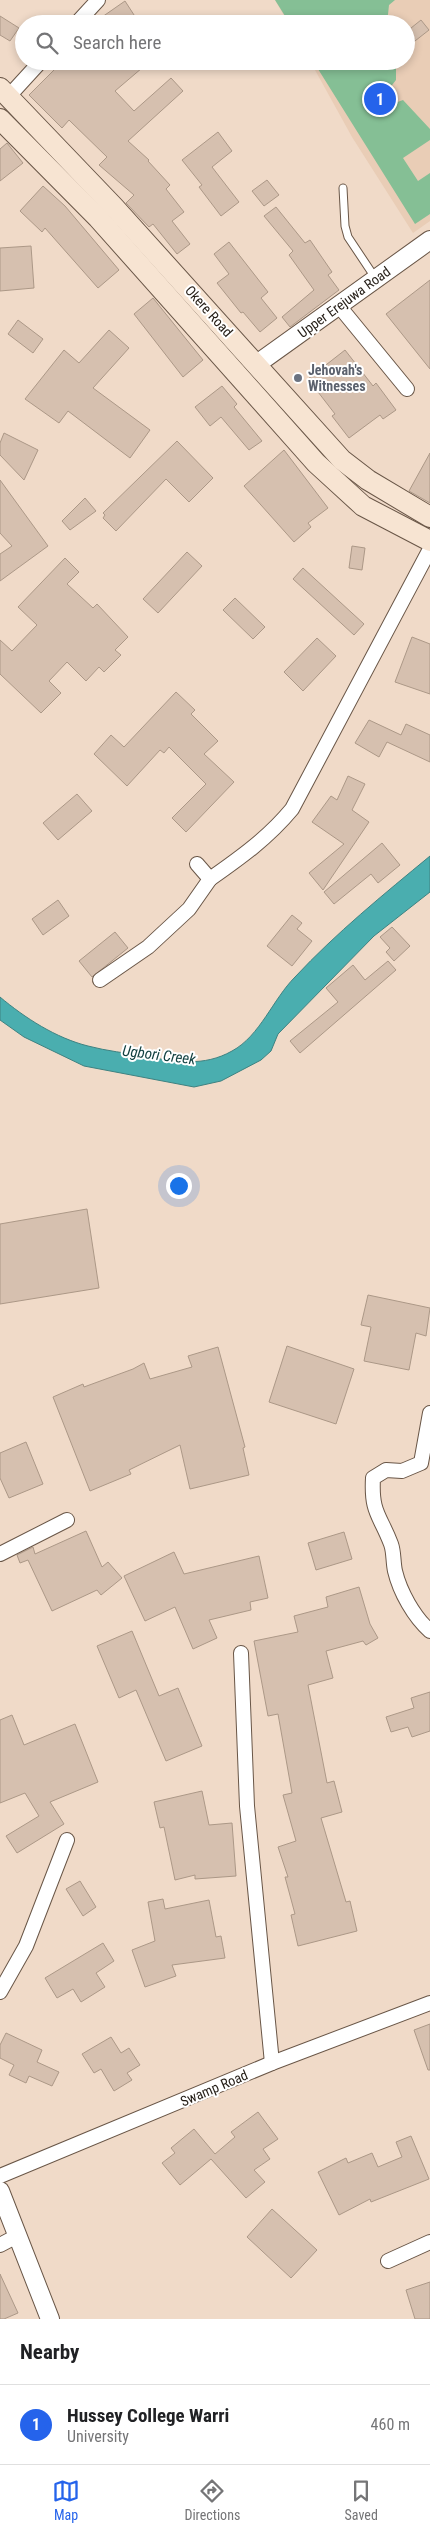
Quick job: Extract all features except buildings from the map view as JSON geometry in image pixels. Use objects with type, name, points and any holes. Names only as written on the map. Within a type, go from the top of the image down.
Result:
[{"type":"main road","name":"Okere Road","points":[[4,92],[257,364],[342,460],[368,480],[430,516]]},
{"type":"main road","name":"Okere Road","points":[[0,119],[98,218],[316,464],[364,506],[430,540]]},
{"type":"street","points":[[84,15],[98,0]]},
{"type":"street","points":[[4,92],[30,70]]},
{"type":"street","name":"Upper Erejuwa Road","points":[[257,364],[430,240]]},
{"type":"street","points":[[338,306],[407,389]]},
{"type":"street","points":[[100,980],[148,947],[189,909],[210,879],[274,832],[292,810],[430,549]]},
{"type":"street","points":[[196,864],[210,879]]},
{"type":"street","points":[[430,1413],[421,1463],[402,1470],[386,1470],[373,1478],[372,1494],[375,1513],[392,1545],[396,1572],[401,1587],[411,1607],[430,1631]]},
{"type":"street","points":[[0,1554],[67,1520]]},
{"type":"street","points":[[241,1653],[247,1806],[272,2063]]},
{"type":"street","points":[[0,1992],[26,1946],[67,1840]]},
{"type":"street","name":"Swamp Road","points":[[0,2176],[272,2063],[430,2003]]},
{"type":"street","points":[[0,2191],[50,2319]]},
{"type":"street","points":[[0,2245],[17,2236]]},
{"type":"street","points":[[388,2261],[430,2242]]},
{"type":"lane","points":[[343,188],[345,226],[348,237],[376,279]]},
{"type":"shaded area","points":[[275,0],[430,0],[430,221],[413,233],[352,137],[315,70],[415,70],[415,15],[284,15]]},
{"type":"green space","points":[[275,0],[395,0],[389,5],[388,15],[284,15]]},
{"type":"green space","points":[[319,70],[396,70],[396,80],[382,98],[387,106],[403,100],[430,129],[430,140],[403,158],[418,181],[430,173],[430,214],[415,224]]},
{"type":"water","points":[[430,856],[430,892],[374,936],[278,1034],[271,1051],[261,1060],[221,1081],[194,1087],[84,1066],[24,1037],[0,1020],[0,997],[53,1033],[88,1046],[109,1051],[189,1062],[221,1056],[232,1051],[251,1036],[287,986],[327,945]]},
{"type":"place","name":"Hussey College Warri","points":[[380,99]]},
{"type":"place","name":"Jehovah's Witnesses","points":[[298,378]]},
{"type":"water label","name":"Ugbori Creek","points":[[159,1055]]}]
